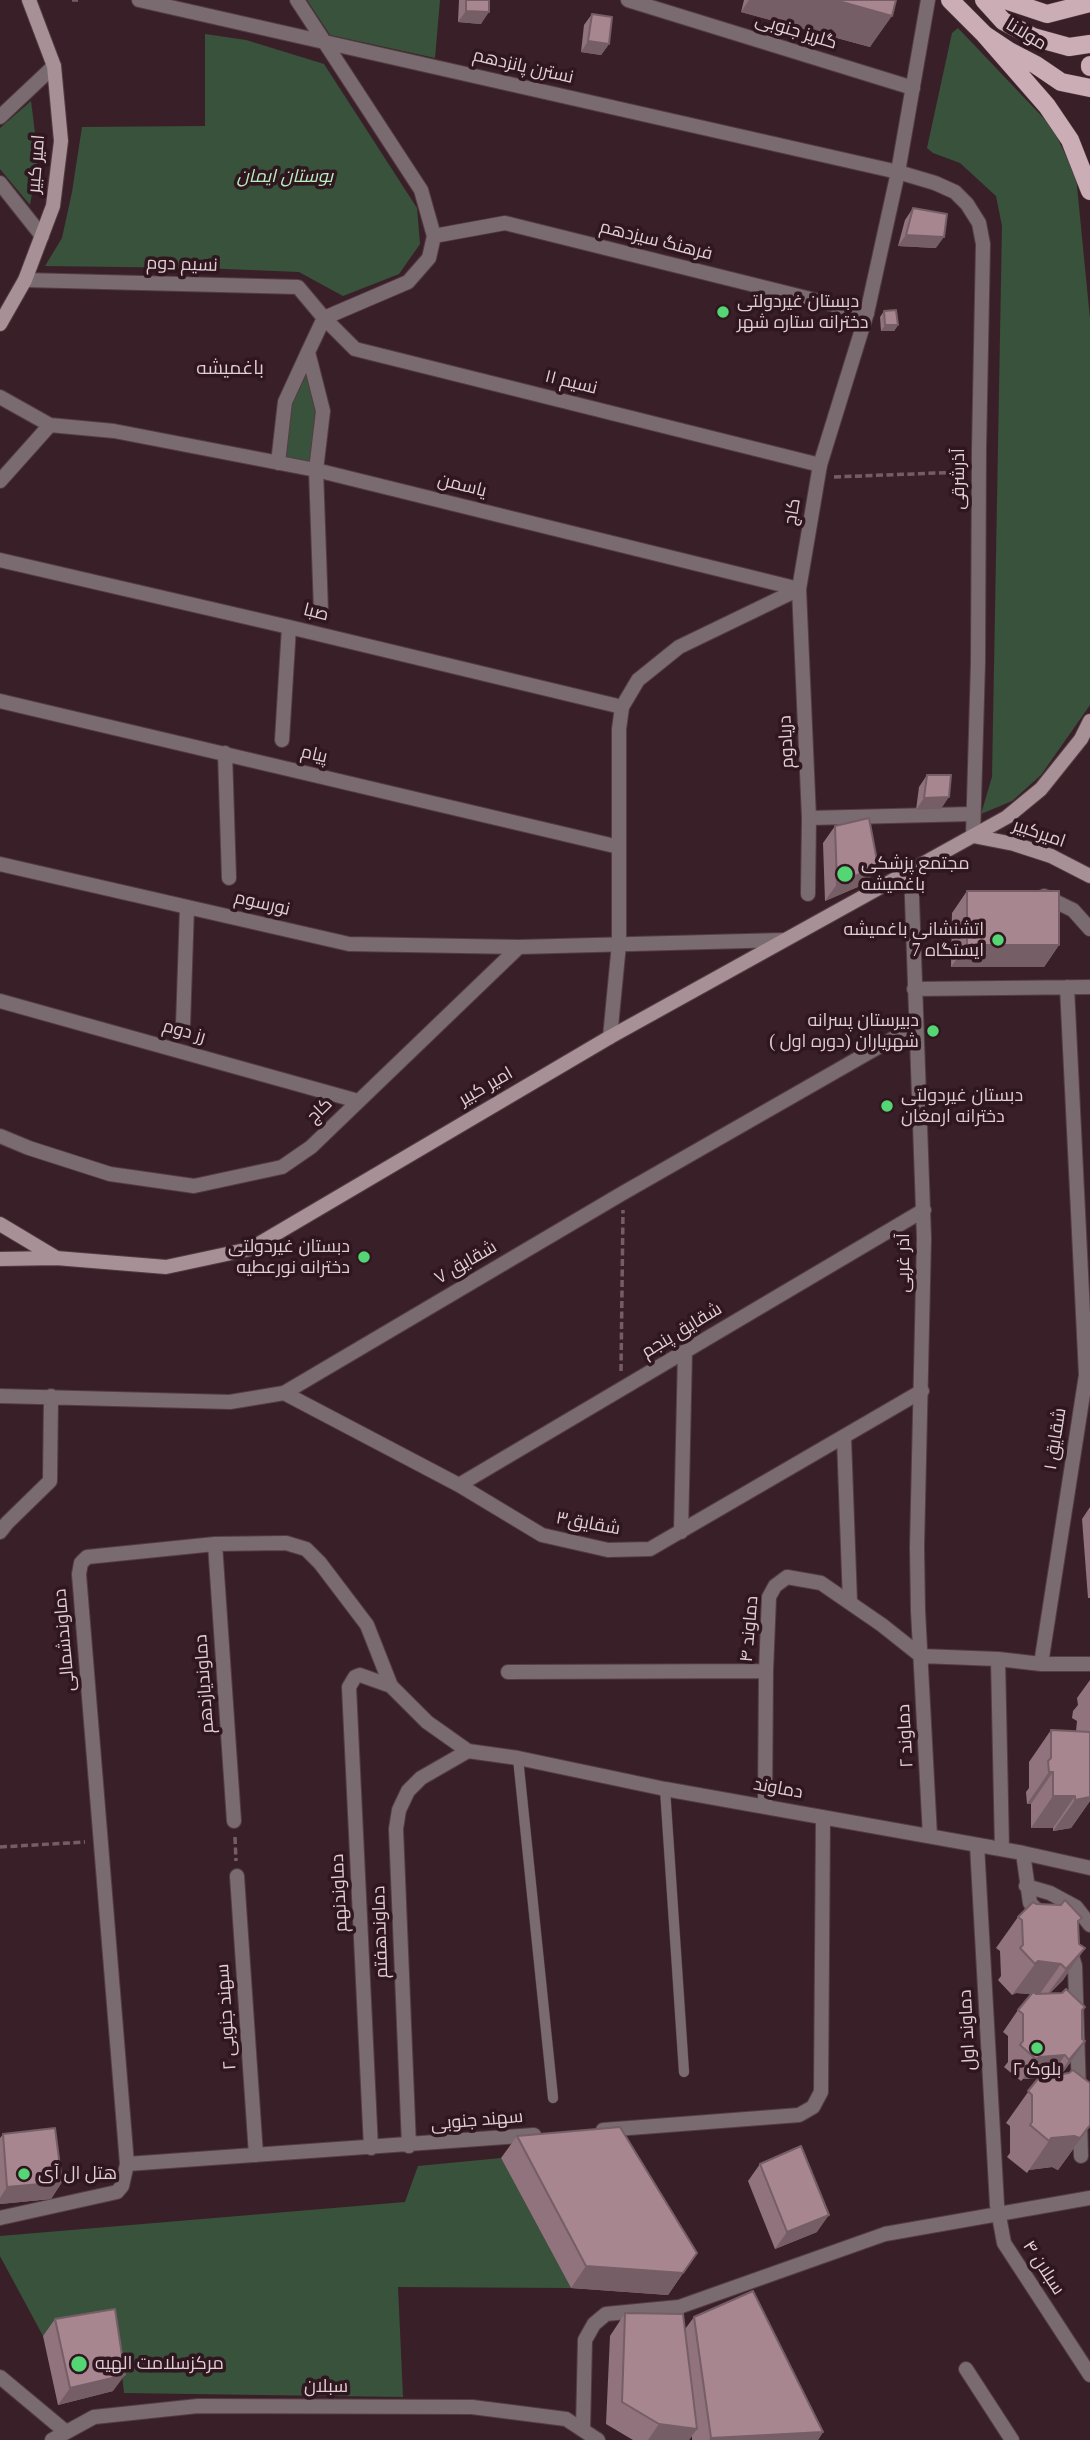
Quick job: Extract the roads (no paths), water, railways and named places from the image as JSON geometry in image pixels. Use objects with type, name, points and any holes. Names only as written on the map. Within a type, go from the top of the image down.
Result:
[{"type":"main road","name":"امیر کبیر","points":[[0,324],[25,280],[53,206],[61,141],[54,66],[29,0]]},
{"type":"main road","name":"مولانا","points":[[950,0],[985,35],[1061,82],[1090,88]]},
{"type":"main road","name":"مولانا","points":[[984,0],[1003,21],[1033,37],[1069,47],[1090,44]]},
{"type":"main road","points":[[1005,0],[1047,14],[1090,3]]},
{"type":"main road","points":[[985,35],[1055,117],[1070,140],[1090,191]]},
{"type":"main road","name":"امیر کبیر","points":[[0,1224],[56,1258],[166,1267],[250,1249],[610,1037],[1007,817],[1041,789],[1081,739],[1090,721]]},
{"type":"main road","name":"امیرکبیر","points":[[973,836],[1014,844],[1051,856],[1090,876]]},
{"type":"main road","points":[[0,1259],[56,1258]]},
{"type":"street","name":"نسترن پانزدهم","points":[[139,0],[898,172]]},
{"type":"street","points":[[278,463],[285,402],[324,318],[408,282],[429,258],[434,236],[421,190],[297,0]]},
{"type":"street","name":"گلریز جنوبی","points":[[628,0],[913,88]]},
{"type":"street","name":"کاج","points":[[799,589],[819,471],[867,313],[898,172],[929,0]]},
{"type":"street","points":[[0,117],[54,66]]},
{"type":"street","name":"آذرشرقی","points":[[898,172],[955,192],[967,204],[979,223],[983,244],[973,836]]},
{"type":"street","points":[[0,183],[42,236]]},
{"type":"street","name":"فرهنگ سیزدهم","points":[[434,236],[505,223],[867,313]]},
{"type":"street","name":"نسیم دوم","points":[[25,280],[298,287],[324,318]]},
{"type":"street","name":"نسیم ۱۱","points":[[324,318],[355,349],[819,471]]},
{"type":"street","points":[[308,352],[323,411],[316,470],[321,611]]},
{"type":"street","points":[[0,397],[50,425],[0,481]]},
{"type":"street","name":"یاسمن","points":[[50,425],[114,431],[316,470],[799,589]]},
{"type":"street","name":"صبا","points":[[0,560],[289,626],[622,707]]},
{"type":"street","points":[[610,1037],[619,944],[622,707],[638,680],[679,647],[799,589]]},
{"type":"street","name":"دریادوم","points":[[799,589],[809,818],[808,894]]},
{"type":"street","points":[[282,740],[289,626]]},
{"type":"street","name":"پیام","points":[[0,701],[619,847]]},
{"type":"street","points":[[225,753],[229,878]]},
{"type":"street","points":[[809,818],[972,814]]},
{"type":"street","name":"نورسوم","points":[[0,864],[349,944],[519,947]]},
{"type":"street","name":"آذر غربی","points":[[911,870],[924,1210],[917,1547],[921,1656]]},
{"type":"street","points":[[1034,894],[1046,896],[1073,910],[1090,929]]},
{"type":"street","points":[[183,1026],[187,907]]},
{"type":"street","points":[[519,947],[784,940]]},
{"type":"street","name":"کاج","points":[[0,1136],[110,1174],[194,1186],[282,1167],[311,1147],[519,947]]},
{"type":"street","points":[[914,989],[1090,986]]},
{"type":"street","name":"شقایق ۱","points":[[1041,1664],[1086,1375],[1067,987]]},
{"type":"street","name":"رز دوم","points":[[0,1001],[358,1101]]},
{"type":"street","name":"شقایق ۷","points":[[0,1396],[230,1402],[284,1393],[623,1193],[915,1026]]},
{"type":"street","name":"شقایق پنجم","points":[[459,1485],[924,1210]]},
{"type":"street","points":[[681,1532],[685,1352]]},
{"type":"street","name":"شقایق۳","points":[[284,1393],[459,1485],[542,1535],[608,1550],[650,1549],[922,1391]]},
{"type":"street","points":[[0,1532],[50,1480],[51,1396]]},
{"type":"street","points":[[844,1437],[850,1602]]},
{"type":"street","name":"دماوندشمالی","points":[[127,2164],[79,1574],[81,1563],[94,1555],[215,1544],[286,1543],[306,1549],[320,1563],[367,1625],[391,1686],[428,1722],[468,1751]]},
{"type":"street","name":"دماوندیازدهم","points":[[215,1544],[234,1821]]},
{"type":"street","name":"دماوند ۴","points":[[765,1807],[769,1597],[775,1586],[787,1577],[821,1583],[921,1656]]},
{"type":"street","points":[[921,1656],[942,1655]]},
{"type":"street","points":[[921,1656],[998,1659],[1041,1664],[1090,1664]]},
{"type":"street","name":"دماوند ۲","points":[[921,1656],[930,1836]]},
{"type":"street","points":[[998,1659],[1002,1849]]},
{"type":"street","points":[[508,1672],[766,1671]]},
{"type":"street","name":"دماوندنهم","points":[[371,2148],[349,1687],[360,1675],[391,1686]]},
{"type":"street","name":"دماوند","points":[[468,1751],[1088,1864]]},
{"type":"street","name":"دماوندهفتم","points":[[409,2146],[397,1829],[399,1810],[408,1791],[421,1779],[468,1751]]},
{"type":"street","points":[[591,2131],[799,2115],[813,2107],[821,2092],[823,1816]]},
{"type":"street","name":"دماوند اول","points":[[977,1845],[999,2213]]},
{"type":"street","points":[[1023,1853],[1030,1903],[1067,1938],[1075,1966],[1081,2156]]},
{"type":"street","name":"سهند جنوبی ۲","points":[[237,1876],[256,2155]]},
{"type":"street","points":[[1026,1886],[1050,1893],[1076,1907],[1090,1925]]},
{"type":"street","name":"سهند جنوبی","points":[[127,2164],[549,2134]]},
{"type":"street","points":[[0,2218],[117,2192],[122,2186],[127,2164]]},
{"type":"street","points":[[583,2430],[585,2340],[594,2324],[606,2314],[679,2307],[885,2234],[1090,2198]]},
{"type":"street","name":"سبلان ۴","points":[[999,2213],[1004,2243],[1090,2375]]},
{"type":"street","points":[[966,2369],[1012,2440]]},
{"type":"street","points":[[0,2377],[66,2432]]},
{"type":"street","name":"سبلان","points":[[52,2440],[94,2417],[198,2406],[472,2407],[566,2419],[598,2440]]},
{"type":"lane","points":[[518,1758],[553,2098]]},
{"type":"lane","points":[[665,1789],[684,2071]]},
{"type":"place","name":"دبستان غیردولتی دخترانه ستاره شهر","points":[[723,312]]},
{"type":"place","name":"مجتمع پزشکی باغمیشه","points":[[845,874]]},
{"type":"place","name":"اتشنشانی باغمیشه ایستگاه 7","points":[[998,940]]},
{"type":"place","name":"دبیرستان پسرانه شهریاران (دوره اول )","points":[[933,1031]]},
{"type":"place","name":"دبستان غیردولتی دخترانه ارمغان","points":[[887,1106]]},
{"type":"place","name":"دبستان غیردولتی دخترانه نورعطیه","points":[[364,1257]]},
{"type":"place","name":"بلوک ۲","points":[[1037,2048]]},
{"type":"place","name":"هتل ال آی","points":[[24,2174]]},
{"type":"place","name":"مرکزسلامت الهیه","points":[[79,2364]]},
{"type":"district","name":"باغمیشه","points":[[230,369]]},
{"type":"park label","name":"بوستان ایمان","points":[[285,177]]}]
